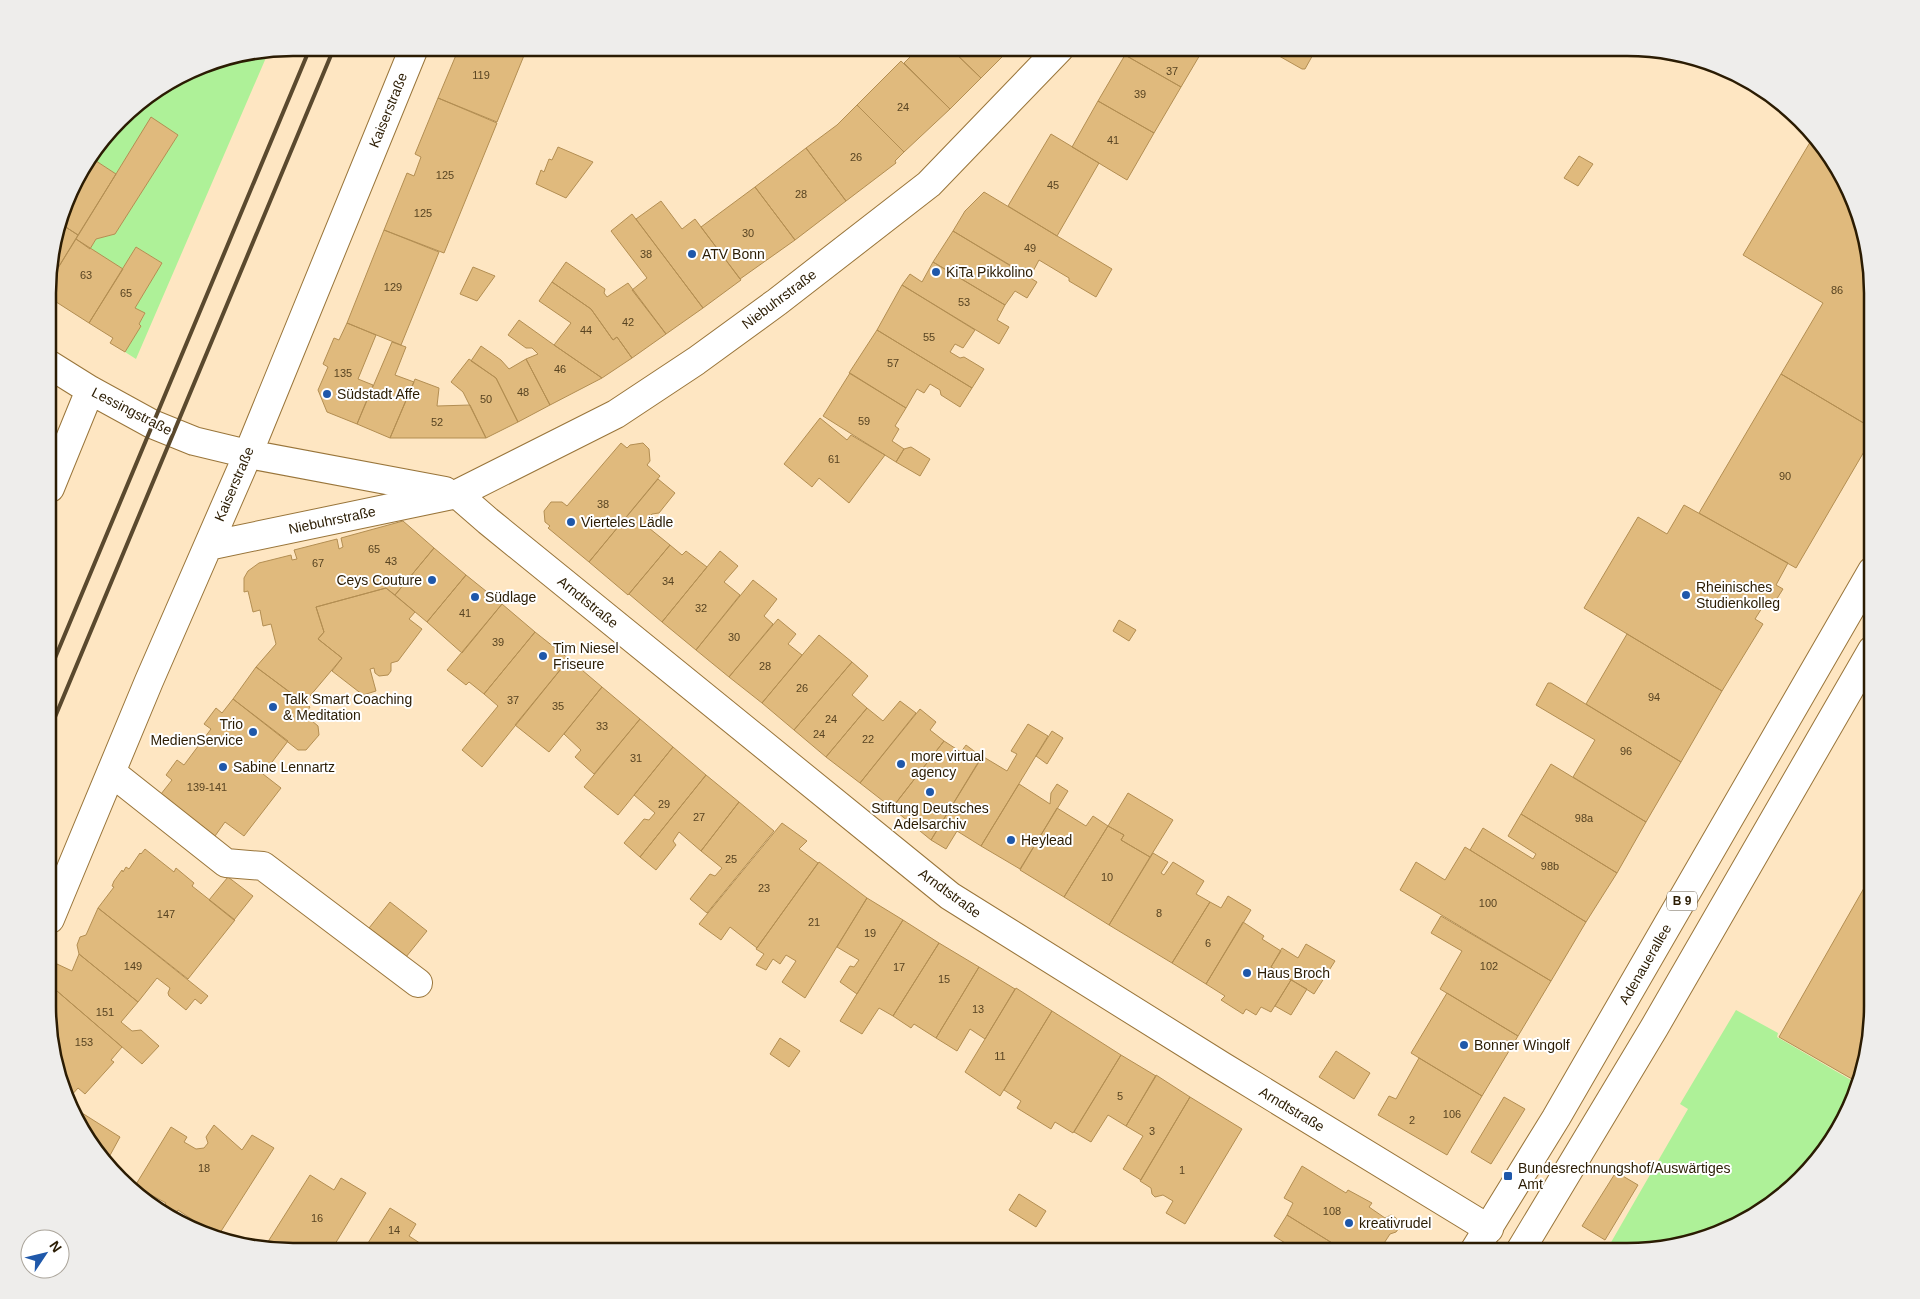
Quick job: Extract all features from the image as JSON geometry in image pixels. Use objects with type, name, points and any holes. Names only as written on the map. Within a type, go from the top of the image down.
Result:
[{"type":"street","name":"Kaiserstraße","points":[[56,905],[248,454],[411,56]]},
{"type":"street","name":"Niebuhrstraße","points":[[208,546],[457,494],[616,414],[696,361],[777,302],[929,184],[1052,56]]},
{"type":"street","name":"Lessingstraße","points":[[56,369],[152,424],[194,440],[248,454]]},
{"type":"street","points":[[56,473],[90,390]]},
{"type":"street","points":[[248,454],[457,494]]},
{"type":"street","name":"Arndtstraße","points":[[457,494],[950,896],[1222,1066],[1481,1240]]},
{"type":"street","name":"Adenauerallee","points":[[1481,1240],[1561,1109],[1864,585]]},
{"type":"street","points":[[1525,1243],[1654,1028],[1864,664]]},
{"type":"street","points":[[111,772],[226,863],[263,866],[418,983]]},
{"type":"green space","points":[[266,58],[136,359],[125,352],[141,326],[139,324],[145,314],[135,308],[162,263],[136,247],[123,269],[90,249],[96,239],[115,234],[178,135],[151,118],[116,174],[96,161],[115,137],[149,105],[175,88],[203,74],[232,64]]},
{"type":"green space","points":[[1736,1010],[1778,1033],[1777,1037],[1851,1080],[1852,1078],[1846,1096],[1832,1124],[1815,1150],[1783,1184],[1758,1203],[1717,1225],[1688,1235],[1657,1241],[1611,1243],[1688,1109],[1680,1104]]},
{"type":"building","points":[[456,56],[524,56],[497,122],[438,98]]},
{"type":"building","points":[[911,56],[958,56],[981,78],[950,109],[904,63]]},
{"type":"building","points":[[958,56],[1003,56],[981,78]]},
{"type":"building","points":[[1124,56],[1181,87],[1154,133],[1098,101]]},
{"type":"building","points":[[1127,56],[1199,56],[1181,87]]},
{"type":"building","points":[[1279,56],[1312,56],[1305,69]]},
{"type":"building","points":[[901,61],[950,109],[904,152],[857,105]]},
{"type":"building","points":[[438,98],[497,123],[444,253],[384,230],[407,173],[414,176],[421,157],[415,154]]},
{"type":"building","points":[[1098,101],[1154,133],[1127,180],[1072,147]]},
{"type":"building","points":[[857,105],[904,152],[895,161],[896,163],[846,201],[806,148],[837,125]]},
{"type":"building","points":[[151,117],[178,135],[115,234],[96,239],[90,249],[76,239]]},
{"type":"building","points":[[1051,134],[1099,163],[1057,236],[1008,206]]},
{"type":"building","points":[[1810,143],[1832,175],[1846,203],[1859,247],[1864,294],[1864,423],[1781,374],[1823,303],[1743,255]]},
{"type":"building","points":[[558,147],[593,162],[566,198],[536,184],[541,170],[544,172],[549,159],[552,160]]},
{"type":"building","points":[[806,148],[846,201],[795,240],[755,187]]},
{"type":"building","points":[[1579,156],[1593,164],[1578,186],[1564,178]]},
{"type":"building","points":[[96,161],[116,174],[78,235],[66,227],[74,203]]},
{"type":"building","points":[[755,187],[795,240],[740,279],[701,227]]},
{"type":"building","points":[[984,192],[1112,269],[1096,297],[1039,260],[1030,277],[953,231],[965,211]]},
{"type":"building","name":"ATV Bonn","points":[[661,201],[682,229],[695,219],[741,280],[703,308],[636,219]]},
{"type":"building","points":[[632,214],[703,308],[666,334],[632,290],[647,278],[611,231]]},
{"type":"building","points":[[66,227],[78,235],[58,268]]},
{"type":"building","points":[[384,230],[439,252],[401,345],[347,323]]},
{"type":"building","points":[[953,231],[1037,282],[1027,298],[1015,291],[1005,305],[933,262]]},
{"type":"building","points":[[76,239],[123,269],[89,323],[56,302],[58,269]]},
{"type":"building","points":[[136,247],[162,263],[135,308],[145,313],[139,324],[141,326],[125,352],[110,343],[113,338],[89,323]]},
{"type":"building","points":[[566,262],[605,289],[604,293],[607,297],[628,283],[666,334],[632,358],[617,337],[613,340],[591,309],[552,282]]},
{"type":"building","points":[[933,262],[1005,305],[997,320],[1009,327],[999,344],[902,285],[910,274],[922,282]]},
{"type":"building","points":[[473,267],[495,276],[477,301],[460,294]]},
{"type":"building","points":[[552,282],[591,309],[613,340],[617,337],[632,358],[602,378],[554,345],[571,323],[539,301]]},
{"type":"building","points":[[902,285],[975,330],[963,348],[955,344],[950,352],[960,358],[964,357],[984,369],[972,388],[877,330]]},
{"type":"building","points":[[519,320],[602,378],[550,405],[526,359],[538,354],[532,348],[526,348],[508,335]]},
{"type":"building","points":[[347,323],[376,335],[358,379],[373,385],[357,424],[327,412],[318,390],[328,367],[323,364],[334,338],[339,340]]},
{"type":"building","points":[[877,330],[972,388],[960,407],[941,395],[940,390],[930,384],[924,393],[917,389],[906,408],[849,373]]},
{"type":"building","points":[[392,342],[406,347],[395,375],[414,382],[390,438],[357,424]]},
{"type":"building","points":[[481,346],[501,360],[509,369],[526,359],[550,405],[518,422],[496,378],[471,361]]},
{"type":"building","points":[[469,359],[496,378],[518,422],[486,438],[463,392],[451,382]]},
{"type":"building","points":[[850,373],[906,408],[895,426],[899,429],[892,441],[904,449],[896,462],[823,416]]},
{"type":"building","points":[[1781,374],[1864,423],[1864,452],[1796,568],[1699,513]]},
{"type":"building","points":[[415,379],[439,388],[437,406],[470,405],[486,438],[390,438]]},
{"type":"building","points":[[820,418],[847,440],[851,435],[885,455],[849,503],[819,478],[812,487],[784,464]]},
{"type":"building","points":[[621,443],[627,448],[630,445],[643,443],[649,449],[650,461],[647,465],[660,476],[589,562],[548,528],[550,526],[545,522],[544,511],[551,502],[562,502],[567,506]]},
{"type":"building","points":[[911,447],[930,459],[920,476],[896,462],[904,449]]},
{"type":"building","points":[[658,479],[675,493],[659,513],[652,514],[644,524],[670,545],[628,595],[589,562]]},
{"type":"building","name":"Rheinisches Studienkolleg","points":[[1684,505],[1788,563],[1776,585],[1783,589],[1773,605],[1767,600],[1755,619],[1763,624],[1722,691],[1584,608],[1638,517],[1667,534]]},
{"type":"building","points":[[403,521],[434,548],[395,595],[386,588],[316,607],[324,632],[318,639],[342,658],[304,703],[256,667],[276,644],[271,624],[263,626],[260,610],[253,612],[248,591],[244,592],[244,578],[248,571],[259,563],[291,555],[292,560],[297,559],[294,550],[337,539],[339,549],[343,547],[341,538]]},
{"type":"building","points":[[670,545],[682,555],[686,551],[707,567],[662,622],[629,594]]},
{"type":"building","points":[[434,548],[466,575],[427,622],[395,595]]},
{"type":"building","points":[[720,551],[738,566],[724,582],[740,595],[696,650],[662,622]]},
{"type":"building","points":[[466,575],[502,604],[462,653],[427,622]]},
{"type":"building","points":[[753,580],[777,599],[764,616],[773,624],[729,677],[696,650]]},
{"type":"building","points":[[386,588],[415,612],[409,619],[422,629],[398,661],[391,663],[391,671],[388,675],[379,676],[375,673],[374,668],[370,669],[376,691],[363,695],[332,671],[342,658],[318,639],[324,632],[316,607]]},
{"type":"building","points":[[502,604],[535,632],[484,694],[469,682],[466,685],[447,670]]},
{"type":"building","points":[[778,619],[796,634],[788,644],[802,655],[762,703],[729,677]]},
{"type":"building","points":[[1119,620],[1136,630],[1129,641],[1113,631]]},
{"type":"building","points":[[535,632],[569,659],[482,767],[462,750],[498,706],[484,694]]},
{"type":"building","points":[[1627,634],[1722,691],[1681,762],[1586,704]]},
{"type":"building","points":[[819,635],[852,662],[794,730],[762,703]]},
{"type":"building","points":[[569,659],[602,687],[549,752],[515,725]]},
{"type":"building","points":[[852,662],[868,676],[852,695],[867,708],[826,757],[794,730]]},
{"type":"building","points":[[256,667],[310,707],[305,715],[318,726],[319,735],[306,750],[298,750],[233,699]]},
{"type":"building","points":[[1548,683],[1551,683],[1681,762],[1646,822],[1573,777],[1595,740],[1536,705]]},
{"type":"building","points":[[602,687],[640,719],[594,774],[575,757],[581,750],[564,734]]},
{"type":"building","points":[[233,699],[288,741],[263,774],[281,788],[244,836],[225,822],[215,836],[161,794],[172,780],[166,775],[177,760],[184,765],[211,729],[204,724],[216,708],[222,713]]},
{"type":"building","points":[[900,701],[916,713],[860,783],[826,757],[867,708],[883,721]]},
{"type":"building","points":[[920,709],[936,722],[930,730],[944,741],[892,808],[860,783]]},
{"type":"building","points":[[640,719],[673,747],[618,815],[584,787]]},
{"type":"building","points":[[1028,724],[1048,736],[981,846],[957,831],[946,849],[931,840],[982,756],[1007,771],[1017,754],[1011,751]]},
{"type":"building","points":[[1052,731],[1063,738],[1047,764],[1036,756]]},
{"type":"building","points":[[944,741],[961,752],[966,745],[982,757],[931,840],[892,808]]},
{"type":"building","points":[[673,747],[706,775],[640,857],[624,843],[644,819],[649,820],[655,813],[634,795]]},
{"type":"building","points":[[1551,764],[1646,822],[1617,873],[1521,814]]},
{"type":"building","points":[[706,775],[739,802],[701,851],[679,832],[673,841],[676,845],[656,870],[640,857]]},
{"type":"building","points":[[1019,784],[1050,804],[1051,793],[1057,784],[1068,791],[1020,869],[981,846]]},
{"type":"building","points":[[1128,793],[1173,820],[1150,857],[1121,840],[1124,835],[1108,826]]},
{"type":"building","points":[[739,802],[774,831],[707,913],[690,899],[710,874],[715,876],[722,868],[701,851]]},
{"type":"building","points":[[1057,808],[1086,826],[1093,816],[1108,826],[1064,897],[1020,870]]},
{"type":"building","points":[[1521,814],[1617,873],[1586,922],[1470,850],[1483,828],[1533,859],[1536,854],[1508,836]]},
{"type":"building","points":[[782,823],[807,841],[799,849],[818,863],[757,948],[730,927],[721,940],[699,924]]},
{"type":"building","points":[[1108,826],[1124,835],[1121,840],[1150,857],[1109,925],[1064,897]]},
{"type":"building","points":[[1465,847],[1586,922],[1551,981],[1400,890],[1416,862],[1445,880]]},
{"type":"building","points":[[145,849],[174,872],[176,868],[194,883],[192,886],[235,920],[188,979],[98,908],[114,887],[112,886],[114,881],[122,870],[123,872],[126,867],[129,869]]},
{"type":"building","points":[[1153,853],[1168,862],[1161,873],[1164,875],[1173,862],[1204,881],[1196,894],[1210,902],[1172,963],[1109,925]]},
{"type":"building","points":[[819,862],[867,898],[805,998],[782,982],[796,961],[786,955],[780,964],[773,959],[766,970],[756,965],[764,954],[756,949]]},
{"type":"building","points":[[228,877],[253,896],[234,920],[209,900]]},
{"type":"building","points":[[1864,888],[1863,1021],[1859,1052],[1852,1079],[1779,1037]]},
{"type":"building","points":[[1228,896],[1251,910],[1206,984],[1172,963],[1210,902],[1221,908]]},
{"type":"building","points":[[867,898],[903,920],[857,994],[840,982],[850,966],[854,967],[859,960],[837,947]]},
{"type":"building","points":[[390,902],[427,931],[406,957],[369,928]]},
{"type":"building","points":[[98,908],[208,996],[201,1004],[195,999],[186,1010],[169,996],[170,988],[157,978],[138,1002],[79,954],[77,945],[80,937],[86,935]]},
{"type":"building","points":[[1441,916],[1551,981],[1518,1036],[1440,989],[1462,951],[1431,933]]},
{"type":"building","points":[[903,920],[939,943],[893,1016],[879,1008],[862,1034],[840,1021]]},
{"type":"building","name":"Haus Broch","points":[[1243,922],[1264,936],[1262,939],[1281,951],[1271,967],[1291,980],[1271,1012],[1261,1007],[1256,1015],[1246,1009],[1243,1014],[1221,1000],[1225,996],[1206,984]]},
{"type":"building","points":[[939,943],[979,967],[936,1038],[914,1024],[911,1028],[893,1016]]},
{"type":"building","points":[[1306,944],[1335,961],[1314,994],[1271,967],[1282,948],[1298,958]]},
{"type":"building","points":[[79,954],[138,1002],[121,1022],[132,1031],[141,1030],[159,1046],[142,1064],[56,990],[57,964],[72,971]]},
{"type":"building","points":[[979,967],[1015,989],[985,1039],[970,1029],[957,1051],[936,1038]]},
{"type":"building","points":[[1291,980],[1307,989],[1291,1015],[1275,1006]]},
{"type":"building","points":[[1016,988],[1052,1011],[1000,1096],[965,1072]]},
{"type":"building","points":[[56,990],[122,1047],[111,1060],[114,1062],[85,1094],[78,1088],[73,1094],[64,1067],[58,1036]]},
{"type":"building","name":"Bonner Wingolf","points":[[1447,993],[1518,1036],[1482,1096],[1411,1053]]},
{"type":"building","points":[[1052,1011],[1121,1055],[1073,1133],[1055,1122],[1051,1129],[1017,1108],[1021,1101],[1004,1090]]},
{"type":"building","points":[[780,1038],[800,1051],[789,1067],[770,1054]]},
{"type":"building","points":[[1336,1051],[1370,1073],[1354,1099],[1319,1077]]},
{"type":"building","points":[[1121,1055],[1156,1076],[1126,1126],[1108,1115],[1091,1142],[1074,1132]]},
{"type":"building","points":[[1419,1058],[1482,1096],[1447,1155],[1378,1115],[1389,1096],[1396,1099]]},
{"type":"building","points":[[1156,1075],[1190,1097],[1141,1180],[1123,1169],[1143,1136],[1126,1126]]},
{"type":"building","points":[[1190,1097],[1242,1129],[1185,1224],[1166,1213],[1173,1201],[1163,1195],[1155,1197],[1152,1194],[1151,1188],[1140,1181]]},
{"type":"building","points":[[1504,1097],[1525,1109],[1491,1164],[1471,1152]]},
{"type":"building","points":[[83,1113],[120,1137],[110,1156],[96,1137]]},
{"type":"building","points":[[214,1125],[242,1150],[252,1135],[274,1148],[221,1231],[203,1225],[178,1210],[175,1211],[137,1184],[171,1127],[187,1137],[184,1142],[196,1149],[204,1148],[208,1143],[206,1137]]},
{"type":"building","points":[[1302,1166],[1346,1193],[1348,1190],[1372,1203],[1369,1207],[1385,1218],[1391,1215],[1396,1218],[1399,1228],[1396,1232],[1390,1234],[1384,1243],[1332,1243],[1287,1215],[1293,1203],[1284,1198]]},
{"type":"building","points":[[1616,1172],[1638,1185],[1605,1240],[1582,1226]]},
{"type":"building","points":[[310,1175],[334,1190],[341,1178],[366,1193],[336,1243],[268,1241]]},
{"type":"building","points":[[1019,1194],[1046,1211],[1036,1227],[1009,1210]]},
{"type":"building","points":[[390,1208],[416,1224],[409,1236],[420,1243],[368,1243]]},
{"type":"building","points":[[1287,1215],[1332,1243],[1285,1243],[1274,1236]]},
{"type":"railway","points":[[56,656],[307,56]]},
{"type":"railway","points":[[56,715],[331,56]]},
{"type":"place","name":"ATV Bonn","points":[[692,254]]},
{"type":"place","name":"KiTa Pikkolino","points":[[936,272]]},
{"type":"place","name":"Südstadt Affe","points":[[327,394]]},
{"type":"place","name":"Vierteles Lädle","points":[[571,522]]},
{"type":"place","name":"Ceys Couture","points":[[432,580]]},
{"type":"place","name":"Rheinisches Studienkolleg","points":[[1686,595]]},
{"type":"place","name":"Südlage","points":[[475,597]]},
{"type":"place","name":"Tim Niesel Friseure","points":[[543,656]]},
{"type":"place","name":"Talk Smart Coaching & Meditation","points":[[273,707]]},
{"type":"place","name":"Trio MedienService","points":[[253,732]]},
{"type":"place","name":"more virtual agency","points":[[901,764]]},
{"type":"place","name":"Sabine Lennartz","points":[[223,767]]},
{"type":"place","name":"Stiftung Deutsches Adelsarchiv","points":[[930,792]]},
{"type":"place","name":"Heylead","points":[[1011,840]]},
{"type":"place","name":"Haus Broch","points":[[1247,973]]},
{"type":"place","name":"Bonner Wingolf","points":[[1464,1045]]},
{"type":"place","name":"Bundesrechnungshof/Auswärtiges Amt","points":[[1508,1176]]},
{"type":"place","name":"kreativrudel","points":[[1349,1223]]}]
